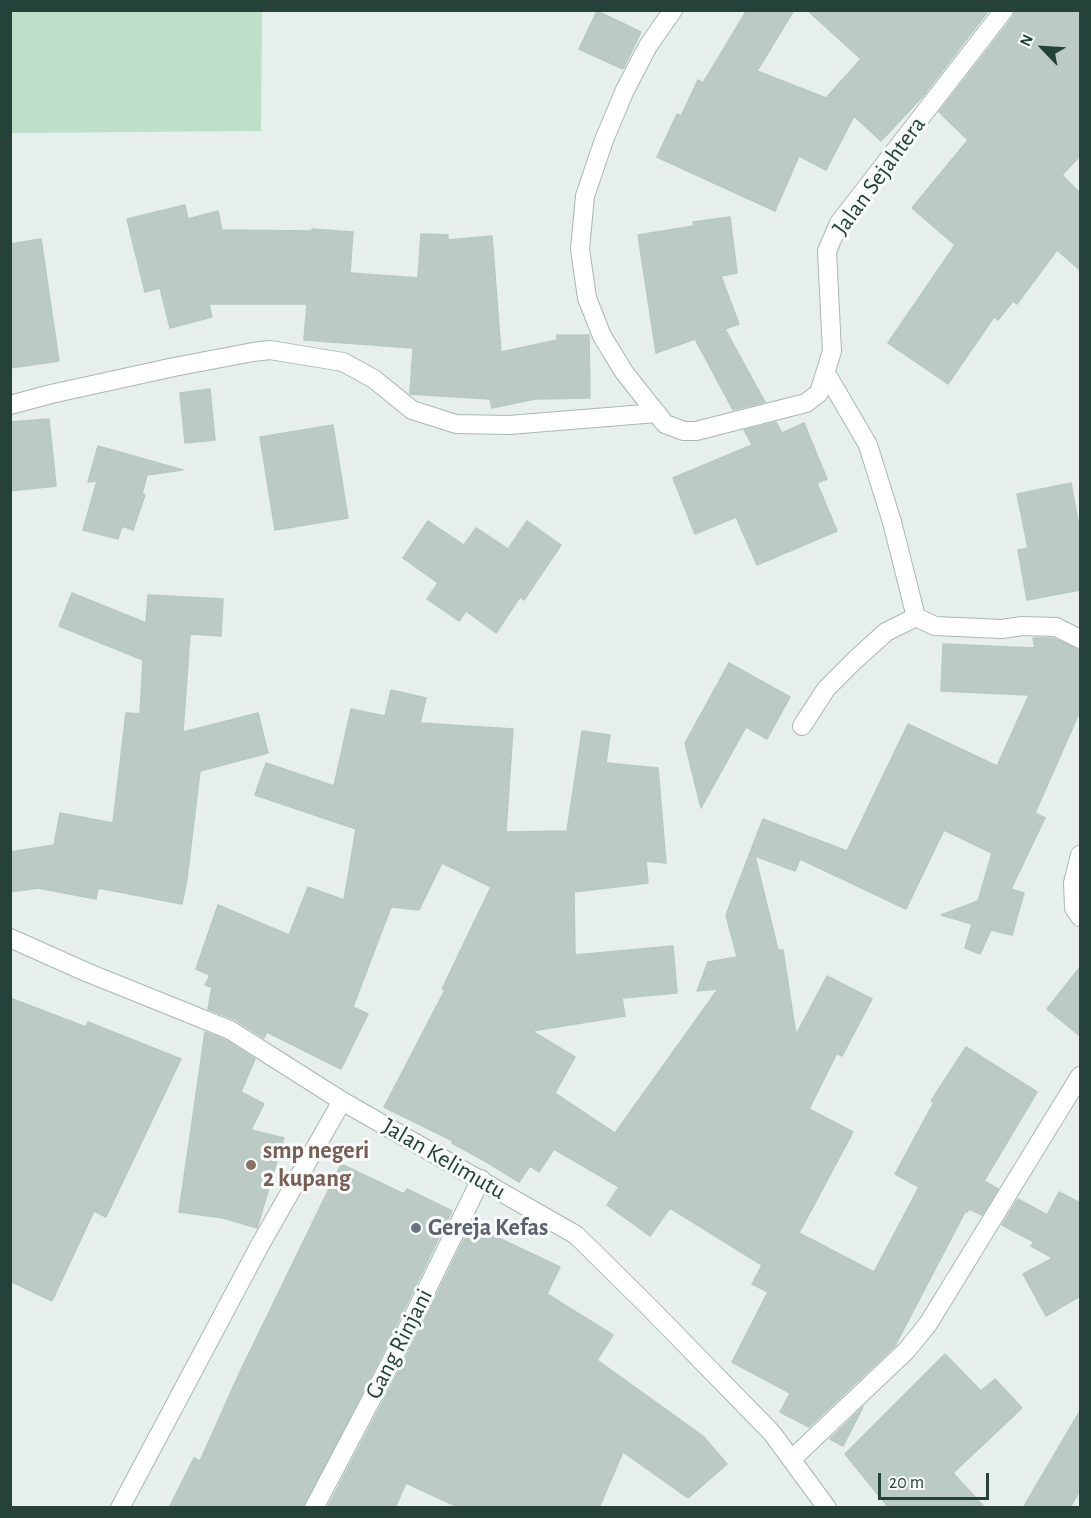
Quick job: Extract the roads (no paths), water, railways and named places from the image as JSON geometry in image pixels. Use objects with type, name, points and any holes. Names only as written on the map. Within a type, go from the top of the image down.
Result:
[{"type":"street","name":"Jalan Sejahtera","points":[[673,10],[648,46],[625,90],[604,141],[585,196],[580,249],[587,298],[602,336],[624,372],[666,424],[684,431],[717,427],[806,403],[819,393],[832,351],[827,250],[839,223],[1004,10]]},
{"type":"street","points":[[10,405],[174,367],[253,352],[270,351],[343,362],[374,378],[412,410],[456,424],[509,425],[657,413]]},
{"type":"street","points":[[826,373],[868,445],[892,522],[916,617]]},
{"type":"street","points":[[916,617],[935,626],[1002,629],[1022,626],[1056,627],[1080,639]]},
{"type":"street","points":[[802,726],[826,689],[855,660],[886,632],[916,617]]},
{"type":"street","points":[[1080,855],[1073,883],[1074,908],[1080,917]]},
{"type":"street","name":"Jalan Kelimutu","points":[[10,938],[86,972],[230,1030],[342,1101],[481,1179],[576,1236],[772,1433],[827,1508]]},
{"type":"street","points":[[792,1459],[906,1351],[928,1324],[1080,1076]]},
{"type":"street","points":[[120,1508],[260,1245],[342,1101]]},
{"type":"street","name":"Gang Rinjani","points":[[314,1508],[392,1360],[481,1179]]},
{"type":"place","name":"smp negeri 2 kupang","points":[[251,1165]]},
{"type":"place","name":"Gereja Kefas","points":[[416,1228]]}]
